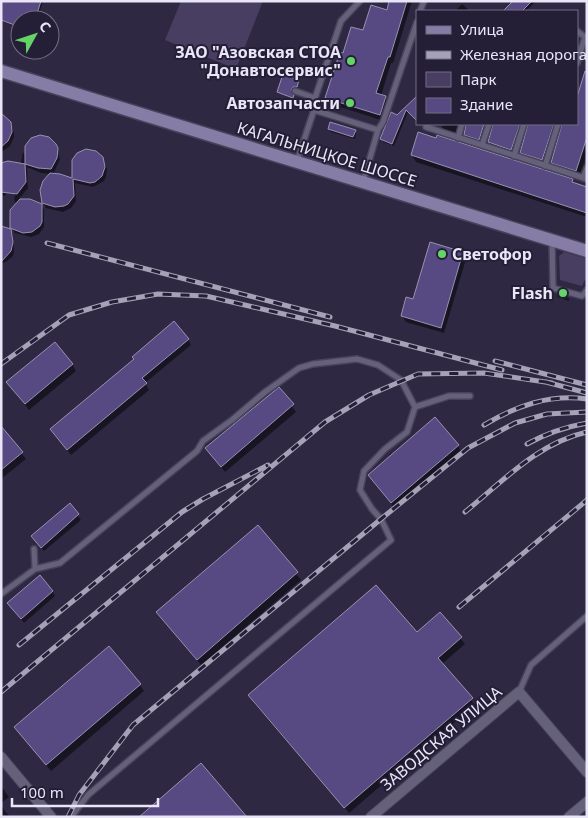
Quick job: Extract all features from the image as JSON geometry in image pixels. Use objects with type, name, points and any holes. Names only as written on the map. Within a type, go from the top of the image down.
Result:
[{"type":"main road","name":"КАГАЛЬНИЦКОЕ ШОССЕ","points":[[1,71],[587,251]]},
{"type":"street","name":"ЗАВОДСКАЯ УЛИЦА","points":[[371,817],[519,692],[587,772]]},
{"type":"street","points":[[1,757],[51,817]]},
{"type":"street","points":[[569,817],[587,802]]},
{"type":"lane","points":[[297,162],[314,110],[315,98],[341,21],[360,1]]},
{"type":"lane","points":[[363,182],[378,130],[383,122],[416,25]]},
{"type":"lane","points":[[578,32],[585,37],[578,60]]},
{"type":"lane","points":[[295,91],[315,98]]},
{"type":"lane","points":[[314,110],[378,130]]},
{"type":"lane","points":[[427,125],[426,127],[458,138],[585,178],[587,168]]},
{"type":"lane","points":[[458,138],[462,125]]},
{"type":"lane","points":[[482,145],[489,125]]},
{"type":"lane","points":[[514,156],[524,125]]},
{"type":"lane","points":[[545,166],[558,125]]},
{"type":"lane","points":[[552,240],[553,288],[582,296],[587,290]]},
{"type":"lane","points":[[1,594],[36,569],[60,563],[197,451],[203,441],[299,368],[313,364],[357,359],[378,365],[401,380],[415,407],[407,432],[385,449],[364,471],[360,490],[372,509],[381,518],[391,540],[88,795],[71,817]]},
{"type":"lane","points":[[415,407],[449,396],[470,396]]},
{"type":"lane","points":[[34,549],[36,569]]},
{"type":"lane","points":[[519,692],[531,665],[587,616]]},
{"type":"green space","points":[[181,1],[263,1],[236,69],[165,40]]},
{"type":"green space","points":[[564,252],[587,259],[587,276],[582,286],[560,280],[559,256]]},
{"type":"building","points":[[1,1],[41,1],[38,10],[10,10],[10,23],[1,20]]},
{"type":"building","points":[[389,1],[407,1],[390,57],[388,57],[376,93],[386,96],[380,115],[325,98],[340,52],[343,53],[351,27],[363,30],[371,5],[387,10]]},
{"type":"building","points":[[513,1],[532,1],[523,10],[504,10]]},
{"type":"building","points":[[585,71],[587,72],[587,137],[576,171],[551,163],[562,125],[578,125],[578,94]]},
{"type":"building","points":[[283,74],[299,80],[297,87],[293,87],[291,90],[294,95],[293,98],[277,92]]},
{"type":"building","points":[[416,97],[416,120],[406,110],[392,144],[380,139],[391,112],[397,115]]},
{"type":"building","points":[[1,113],[11,122],[12,132],[8,141],[1,147]]},
{"type":"building","points":[[330,122],[356,130],[353,137],[328,129]]},
{"type":"building","points":[[466,125],[484,125],[479,140],[464,135]]},
{"type":"building","points":[[493,125],[520,125],[511,150],[488,142]]},
{"type":"building","points":[[528,125],[554,125],[542,160],[520,153]]},
{"type":"building","points":[[418,132],[436,138],[437,135],[573,179],[572,182],[587,187],[587,213],[411,155]]},
{"type":"building","points":[[40,135],[49,137],[58,148],[57,158],[51,169],[25,164],[25,146],[31,138]]},
{"type":"building","points":[[86,149],[96,151],[103,157],[105,167],[102,176],[95,182],[90,183],[73,179],[74,196],[64,206],[55,207],[42,203],[40,190],[43,181],[50,173],[72,178],[72,160],[77,153]]},
{"type":"building","points":[[8,161],[25,164],[26,182],[17,194],[1,192],[1,163]]},
{"type":"building","points":[[20,199],[30,199],[42,204],[42,222],[32,232],[23,233],[10,228],[10,210]]},
{"type":"building","points":[[1,226],[11,229],[13,242],[11,251],[1,262]]},
{"type":"building","points":[[430,242],[463,252],[441,328],[401,316],[406,297],[413,299]]},
{"type":"building","points":[[174,321],[189,339],[142,378],[147,383],[67,450],[50,429],[134,359],[132,357]]},
{"type":"building","points":[[55,342],[73,364],[25,404],[6,382]]},
{"type":"building","points":[[279,387],[294,404],[221,467],[205,448]]},
{"type":"building","points":[[435,417],[459,445],[391,503],[368,475]]},
{"type":"building","points":[[1,426],[23,452],[1,470]]},
{"type":"building","points":[[70,503],[79,514],[41,548],[31,536]]},
{"type":"building","points":[[258,525],[298,572],[197,660],[156,612]]},
{"type":"building","points":[[40,575],[53,591],[21,619],[7,603]]},
{"type":"building","points":[[376,585],[417,632],[440,612],[462,637],[438,658],[473,698],[344,808],[248,695]]},
{"type":"building","points":[[109,646],[141,684],[46,765],[14,727]]},
{"type":"building","points":[[201,763],[247,817],[139,817]]},
{"type":"railway","points":[[47,243],[330,317]]},
{"type":"railway","points":[[1,364],[69,315],[112,302],[158,294],[206,296],[335,326],[502,370]]},
{"type":"railway","points":[[495,361],[587,385]]},
{"type":"railway","points":[[1,692],[325,422],[369,395],[418,374],[484,373],[552,383]]},
{"type":"railway","points":[[546,382],[587,393]]},
{"type":"railway","points":[[484,425],[508,412],[533,403],[559,398],[587,399]]},
{"type":"railway","points":[[68,817],[79,795],[133,725],[468,448],[515,423],[547,414],[587,412]]},
{"type":"railway","points":[[527,444],[556,431],[587,423]]},
{"type":"railway","points":[[465,512],[507,476],[537,454],[569,437],[587,432]]},
{"type":"railway","points":[[19,645],[182,512],[268,465]]},
{"type":"railway","points":[[459,607],[587,500]]},
{"type":"place","name":"ЗАО \"Азовская СТОА \"Донавтосервис\"","points":[[351,61]]},
{"type":"place","name":"Автозапчасти","points":[[350,103]]},
{"type":"place","name":"Светофор","points":[[442,254]]},
{"type":"place","name":"Flash","points":[[563,293]]}]
